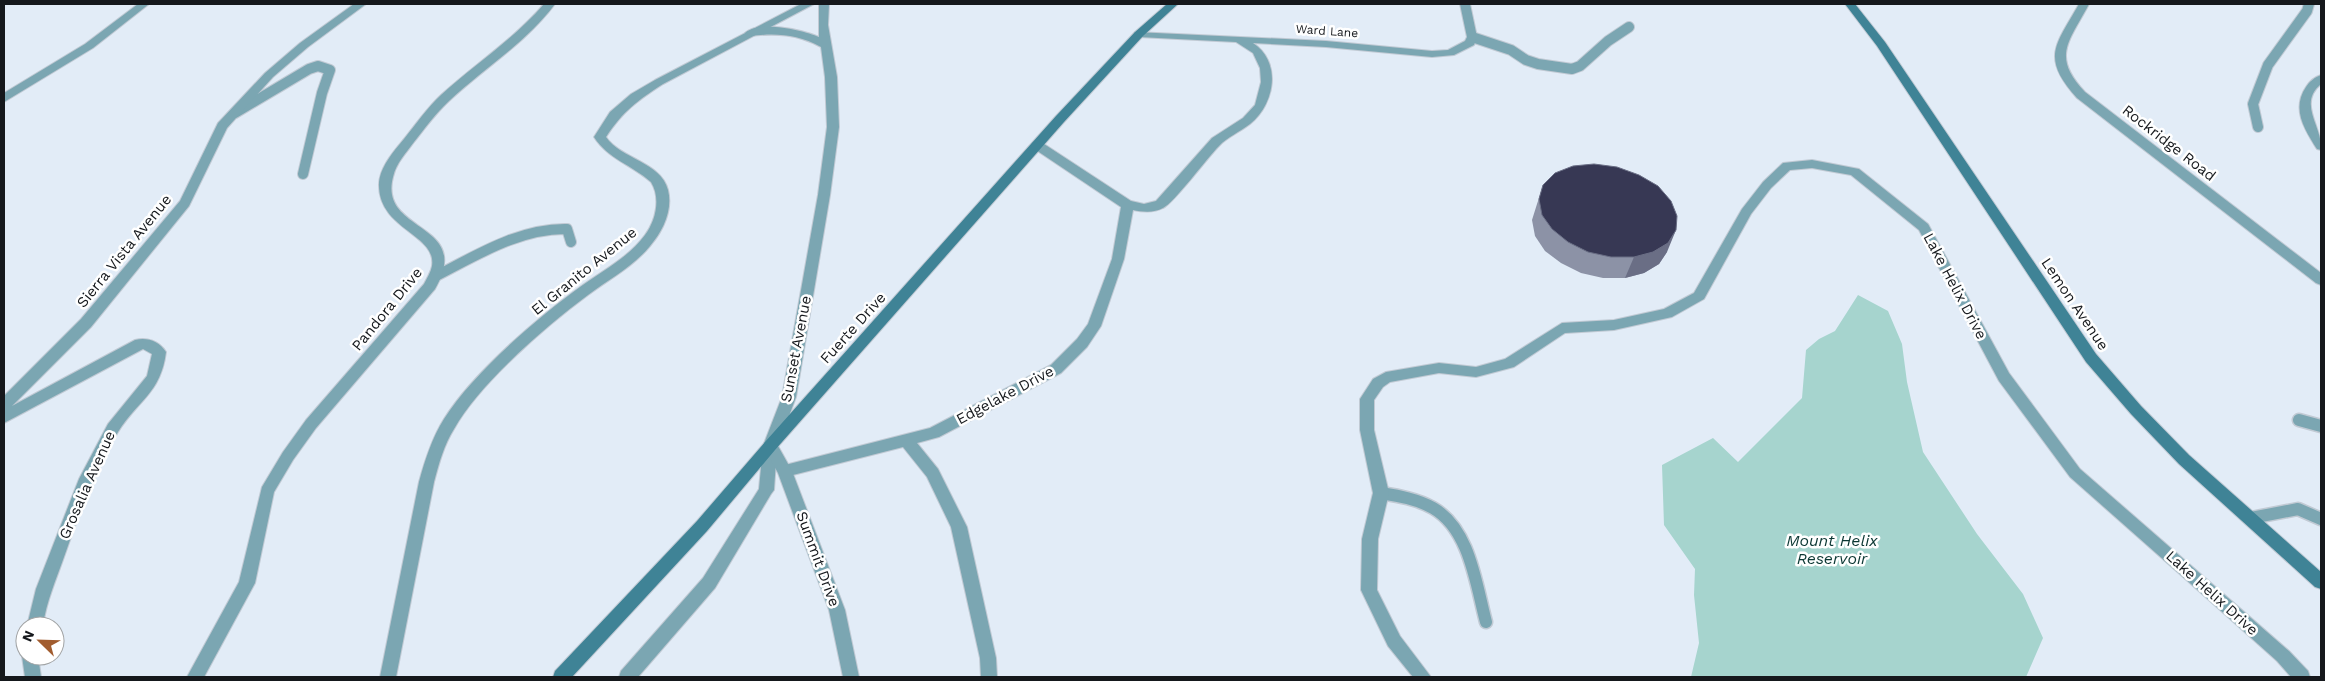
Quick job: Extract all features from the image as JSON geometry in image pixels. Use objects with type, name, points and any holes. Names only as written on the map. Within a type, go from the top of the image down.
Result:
[{"type":"main road","name":"Fuerte Drive","points":[[561,677],[702,526],[770,446],[1138,34],[1174,4]]},
{"type":"main road","name":"Lemon Avenue","points":[[1850,4],[1881,44],[2091,358],[2151,427],[2188,463],[2321,582]]},
{"type":"street","points":[[4,98],[89,46],[144,4]]},
{"type":"street","name":"Sierra Vista Avenue","points":[[4,405],[86,323],[186,203],[222,126],[269,75],[304,45],[361,4]]},
{"type":"street","name":"Pandora Drive","points":[[195,677],[247,583],[267,491],[311,424],[392,332],[436,276],[440,261],[438,252],[430,240],[410,228],[394,215],[386,200],[385,185],[389,170],[396,157],[444,99],[532,24],[550,4]]},
{"type":"street","name":"El Granito Avenue","points":[[388,677],[404,582],[428,471],[439,440],[459,409],[504,359],[576,296],[643,247],[656,225],[664,197],[660,186],[655,177],[614,154],[604,145],[600,137],[605,127],[624,106],[659,82],[808,4]]},
{"type":"street","name":"Sunset Avenue","points":[[627,677],[710,583],[766,490],[770,446],[789,398],[824,195],[833,126],[831,77],[823,24],[824,4]]},
{"type":"street","points":[[1465,4],[1472,37]]},
{"type":"street","name":"Rockridge Road","points":[[2084,4],[2059,54],[2059,67],[2068,83],[2088,101],[2321,280]]},
{"type":"street","points":[[750,33],[790,31],[810,36],[826,45]]},
{"type":"street","name":"Ward Lane","points":[[1138,34],[1236,38],[1432,54],[1450,53],[1470,43],[1472,37]]},
{"type":"street","points":[[1037,145],[1128,205],[1144,208],[1160,205],[1216,141],[1247,121],[1261,106],[1267,82],[1266,68],[1257,51],[1236,38]]},
{"type":"street","points":[[2321,79],[2305,96],[2304,111],[2310,130],[2321,146]]},
{"type":"street","name":"Lake Helix Drive","points":[[1423,677],[1394,641],[1369,590],[1370,539],[1381,493],[1367,430],[1366,399],[1378,383],[1386,377],[1439,368],[1476,372],[1509,363],[1562,328],[1614,325],[1667,313],[1699,296],[1746,212],[1767,186],[1787,166],[1812,164],[1855,172],[1881,190],[1924,227],[2004,377],[2074,473],[2188,571],[2283,656],[2302,677]]},
{"type":"street","name":"Edgelake Drive","points":[[785,471],[907,441],[934,432],[1056,369],[1082,343],[1094,326],[1118,259],[1128,205]]},
{"type":"street","name":"Grosalia Avenue","points":[[4,417],[140,344],[146,343],[160,352],[157,373],[143,394],[114,426],[96,461],[64,533],[37,616]]},
{"type":"street","points":[[907,441],[933,472],[959,527],[988,658],[989,677]]},
{"type":"street","name":"Summit Drive","points":[[770,446],[785,471],[837,610],[851,677]]},
{"type":"lane","points":[[2258,127],[2253,104],[2268,65],[2307,11],[2309,4]]},
{"type":"lane","points":[[1472,37],[1511,50],[1526,60],[1538,64],[1572,69],[1580,66],[1608,41],[1630,27]]},
{"type":"lane","points":[[232,115],[300,74],[318,66],[330,70],[322,93],[302,174]]},
{"type":"lane","points":[[436,276],[508,242],[540,230],[567,229],[571,242]]},
{"type":"lane","points":[[2299,420],[2321,426]]},
{"type":"lane","points":[[1381,493],[1407,498],[1427,505],[1450,522],[1459,535],[1465,550],[1486,622]]},
{"type":"lane","points":[[2251,518],[2298,509],[2321,519]]},
{"type":"water","name":"Mount Helix Reservoir","points":[[1858,295],[1888,311],[1902,344],[1907,382],[1923,452],[1977,534],[2023,594],[2043,638],[2026,677],[1691,677],[1699,643],[1694,595],[1695,569],[1664,525],[1662,465],[1713,438],[1738,462],[1802,398],[1806,350],[1819,339],[1835,331]]},
{"type":"building","points":[[1594,164],[1617,167],[1639,175],[1658,186],[1671,201],[1677,216],[1676,230],[1668,243],[1653,252],[1634,257],[1611,257],[1588,252],[1568,242],[1552,229],[1542,215],[1539,199],[1543,185],[1555,173],[1573,166]]}]
